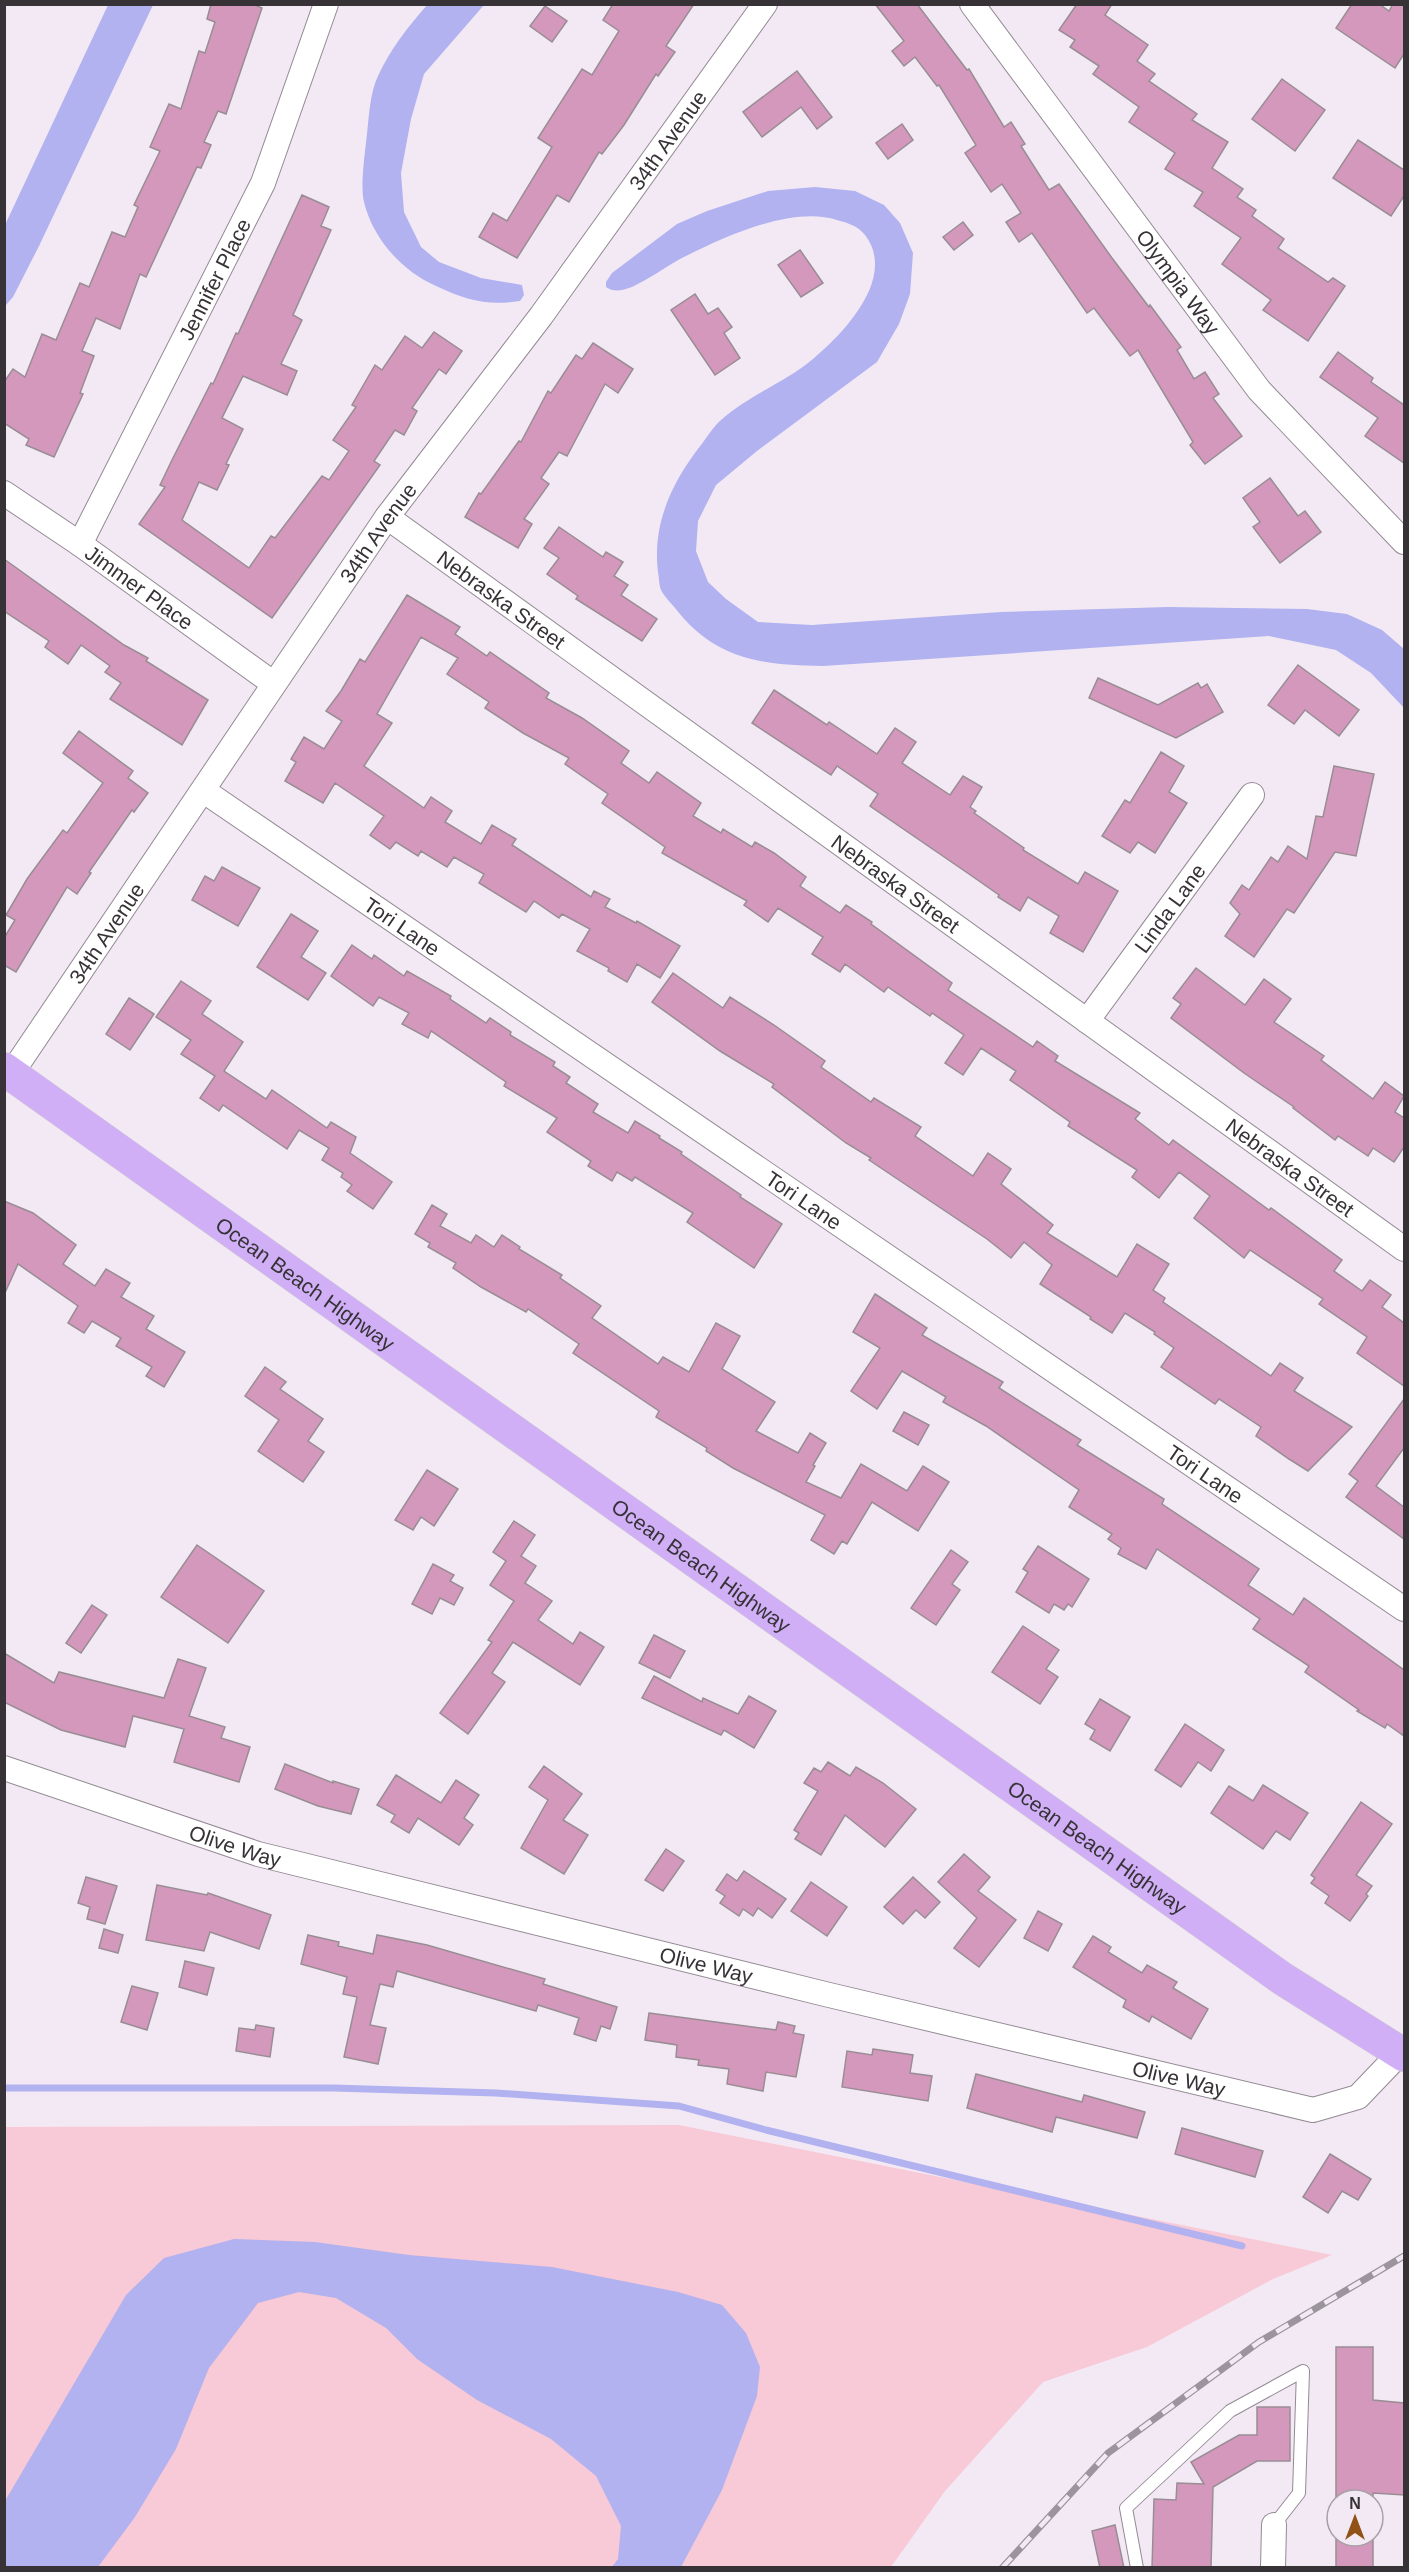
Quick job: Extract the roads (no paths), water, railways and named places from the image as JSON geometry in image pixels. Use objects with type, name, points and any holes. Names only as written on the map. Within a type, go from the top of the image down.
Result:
[{"type":"main road","name":"Ocean Beach Highway","points":[[8,1071],[1283,1979],[1402,2054]]},
{"type":"street","name":"Jennifer Place","points":[[80,544],[263,183],[326,4]]},
{"type":"street","name":"34th Avenue","points":[[8,1071],[204,791],[387,517],[541,315],[765,4]]},
{"type":"street","name":"Olympia Way","points":[[972,4],[1259,390],[1404,542]]},
{"type":"street","name":"Jimmer Place","points":[[4,493],[80,544],[274,684]]},
{"type":"street","name":"Nebraska Street","points":[[387,517],[1404,1249]]},
{"type":"street","name":"Tori Lane","points":[[204,791],[1404,1609]]},
{"type":"street","name":"Linda Lane","points":[[1087,1021],[1252,795]]},
{"type":"street","name":"Olive Way","points":[[4,1768],[258,1854],[825,1994],[1313,2110],[1358,2097],[1402,2054]]},
{"type":"street","points":[[1273,2568],[1274,2525]]},
{"type":"lane","points":[[1137,2568],[1126,2508],[1230,2411],[1302,2371],[1299,2493],[1274,2525]]},
{"type":"water","points":[[108,5],[153,5],[39,246],[13,297],[5,306],[5,225]]},
{"type":"water","points":[[427,5],[484,5],[424,74],[411,119],[401,173],[404,212],[421,247],[439,262],[481,278],[522,285],[524,295],[520,301],[497,303],[477,301],[424,280],[401,263],[391,252],[374,229],[368,216],[362,187],[373,90],[394,47]]},
{"type":"water","points":[[815,187],[855,191],[884,205],[900,223],[913,253],[910,294],[899,324],[877,362],[757,451],[716,485],[698,521],[696,551],[708,582],[726,599],[758,622],[812,625],[1001,612],[1168,607],[1307,609],[1347,614],[1382,630],[1404,649],[1404,708],[1371,673],[1336,650],[1269,636],[823,666],[780,664],[741,656],[706,639],[690,625],[664,595],[659,581],[658,537],[666,504],[673,489],[691,459],[718,423],[731,411],[813,359],[852,319],[871,286],[875,268],[873,251],[865,235],[852,225],[819,217],[799,217],[778,220],[736,233],[680,259],[632,287],[612,290],[606,287],[606,282],[612,273],[677,224],[707,211],[768,191]]},
{"type":"water","points":[[234,2239],[315,2242],[409,2255],[552,2267],[678,2292],[722,2305],[746,2333],[760,2367],[757,2396],[722,2490],[681,2567],[612,2567],[618,2559],[621,2526],[596,2476],[551,2439],[477,2400],[417,2359],[386,2328],[336,2298],[299,2292],[258,2303],[209,2368],[176,2449],[135,2517],[98,2567],[5,2567],[5,2501],[126,2295],[164,2258]]},
{"type":"waterway","points":[[4,2088],[334,2088],[496,2093],[679,2106],[766,2130],[1242,2246]]},
{"type":"railway","points":[[1002,2568],[1108,2453],[1259,2342],[1404,2256]]}]
